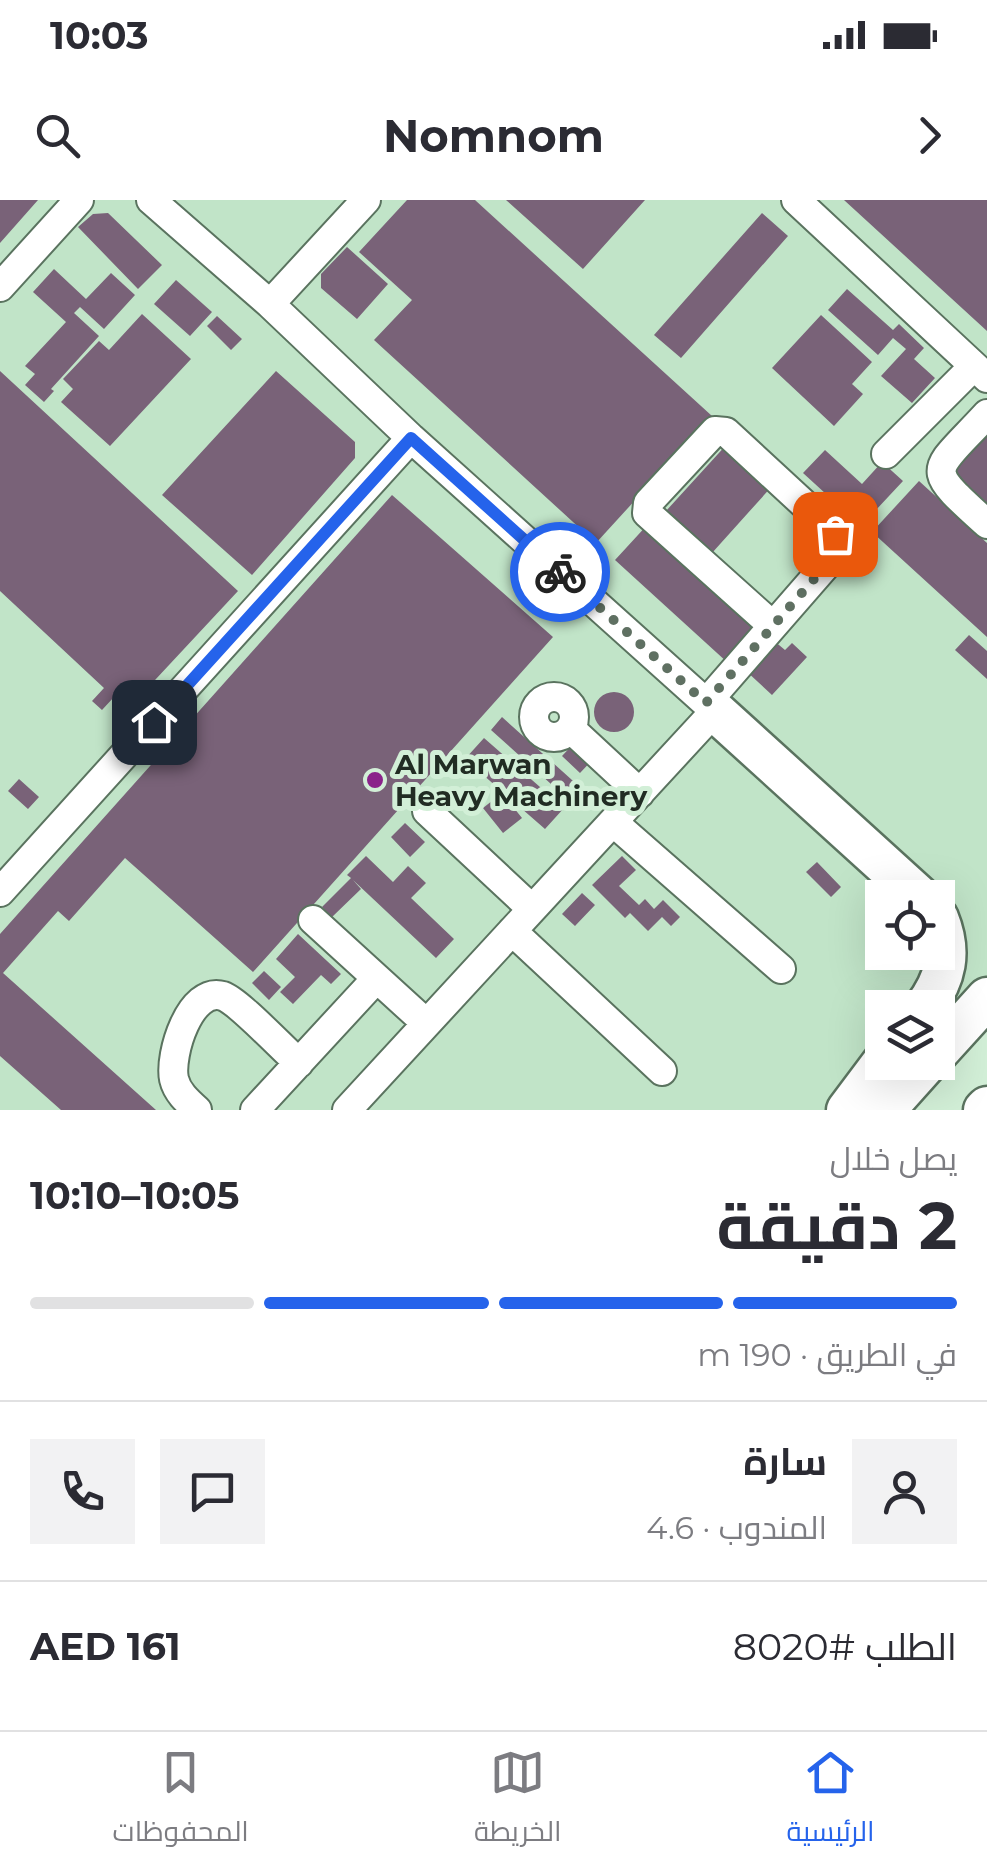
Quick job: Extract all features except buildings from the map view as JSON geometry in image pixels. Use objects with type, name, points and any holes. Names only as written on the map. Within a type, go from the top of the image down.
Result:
[{"type":"highway","points":[[711,707],[901,880]]},
{"type":"highway","points":[[955,1033],[987,998]]},
{"type":"highway","points":[[846,1110],[868,1080]]},
{"type":"highway","points":[[885,1110],[912,1080]]},
{"type":"street","points":[[0,287],[79,200]]},
{"type":"street","points":[[151,200],[711,707]]},
{"type":"street","points":[[270,304],[366,200]]},
{"type":"street","points":[[796,200],[980,372],[886,454]]},
{"type":"street","points":[[987,414],[943,462],[940,474],[945,486],[987,524]]},
{"type":"street","points":[[347,1110],[640,793],[834,556],[835,534],[726,432],[715,431],[646,510],[773,626]]},
{"type":"street","points":[[0,892],[411,438]]},
{"type":"street","points":[[571,729],[640,793]]},
{"type":"street","points":[[428,811],[532,909]]},
{"type":"street","points":[[614,822],[781,969]]},
{"type":"street","points":[[312,920],[426,1023]]},
{"type":"street","points":[[512,930],[662,1071]]},
{"type":"street","points":[[255,1110],[376,979]]},
{"type":"street","points":[[197,1110],[175,1084],[174,1052],[180,1030],[204,999],[213,995],[230,1000],[298,1063]]},
{"type":"shaded area","points":[[0,200],[987,200],[987,982],[955,1018],[955,990],[865,990],[865,1080],[878,1080],[871,1110],[0,1110]]},
{"type":"way so far","points":[[560,572],[706,703],[834,556],[835,534]]},
{"type":"place","name":"Al Marwan Heavy Machinery","points":[[375,780]]},
{"type":"route","points":[[154,722],[411,438],[560,572]]}]
